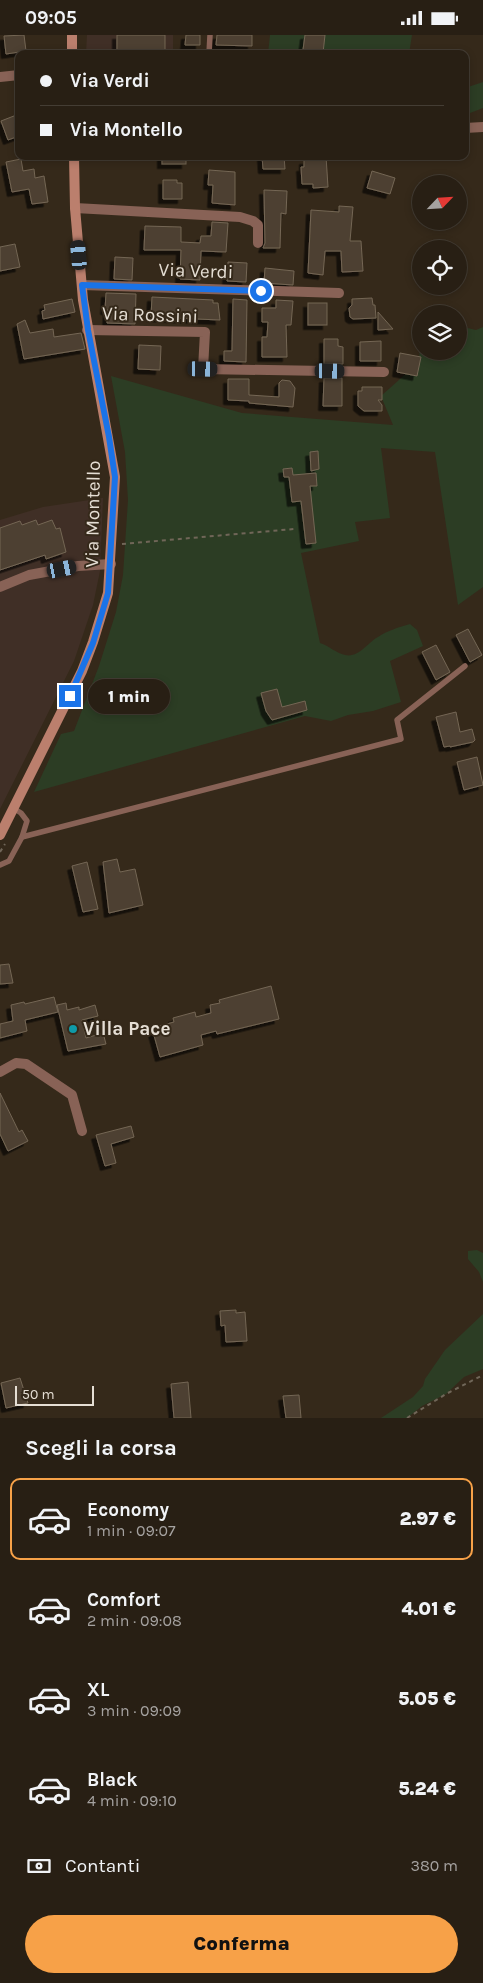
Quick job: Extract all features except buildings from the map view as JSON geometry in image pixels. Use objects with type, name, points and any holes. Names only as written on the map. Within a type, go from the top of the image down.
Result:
[{"type":"main road","points":[[72,35],[72,50]]},
{"type":"main road","name":"Via Montello","points":[[4,836],[13,808],[70,696],[96,634],[108,593],[115,477],[88,330],[82,285],[74,160]]},
{"type":"street","points":[[0,77],[15,75]]},
{"type":"street","points":[[469,128],[483,127]]},
{"type":"street","points":[[76,208],[240,217],[258,225],[258,243]]},
{"type":"street","name":"Via Verdi","points":[[82,285],[339,293]]},
{"type":"street","name":"Via Rossini","points":[[88,330],[205,332],[203,369],[384,372]]},
{"type":"street","points":[[0,587],[29,575],[78,566],[111,564]]},
{"type":"street","points":[[0,1072],[16,1063],[26,1063],[72,1095],[82,1131]]},
{"type":"lane","points":[[209,50],[210,35]]},
{"type":"lane","points":[[22,837],[401,739],[397,720],[466,667]]},
{"type":"lane","points":[[0,865],[9,861],[22,837],[27,821],[21,813],[13,808]]},
{"type":"path","points":[[112,545],[294,529]]},
{"type":"path","points":[[0,853],[4,836]]},
{"type":"path","points":[[407,1418],[446,1393],[483,1375]]},
{"type":"shaded area","points":[[87,35],[173,35],[173,50],[86,50]]},
{"type":"shaded area","points":[[103,498],[100,571],[93,605],[74,661],[0,809],[0,520],[43,507]]},
{"type":"green space","points":[[270,35],[412,35],[410,50],[268,50]]},
{"type":"green space","points":[[483,82],[483,108],[469,113],[469,87]]},
{"type":"green space","points":[[483,327],[483,587],[458,605],[435,452],[381,448],[390,518],[355,522],[359,541],[301,553],[320,643],[342,654],[350,655],[359,652],[374,640],[393,629],[410,624],[417,630],[423,646],[390,661],[401,702],[331,721],[305,716],[34,792],[61,734],[74,731],[99,666],[116,612],[123,575],[128,500],[125,452],[111,376],[242,413],[393,425],[381,396],[418,363],[418,360],[467,360],[467,328],[476,330]]},
{"type":"green space","points":[[477,1250],[483,1253],[483,1282],[479,1272],[468,1259],[468,1251]]},
{"type":"green space","points":[[483,1314],[483,1369],[464,1377],[446,1394],[422,1406],[407,1418],[381,1418],[413,1397],[423,1386],[425,1379],[445,1350]]},
{"type":"place","name":"Villa Pace","points":[[73,1029]]},
{"type":"route","points":[[70,696],[93,643],[108,593],[115,477],[88,330],[82,285],[261,291]]}]
